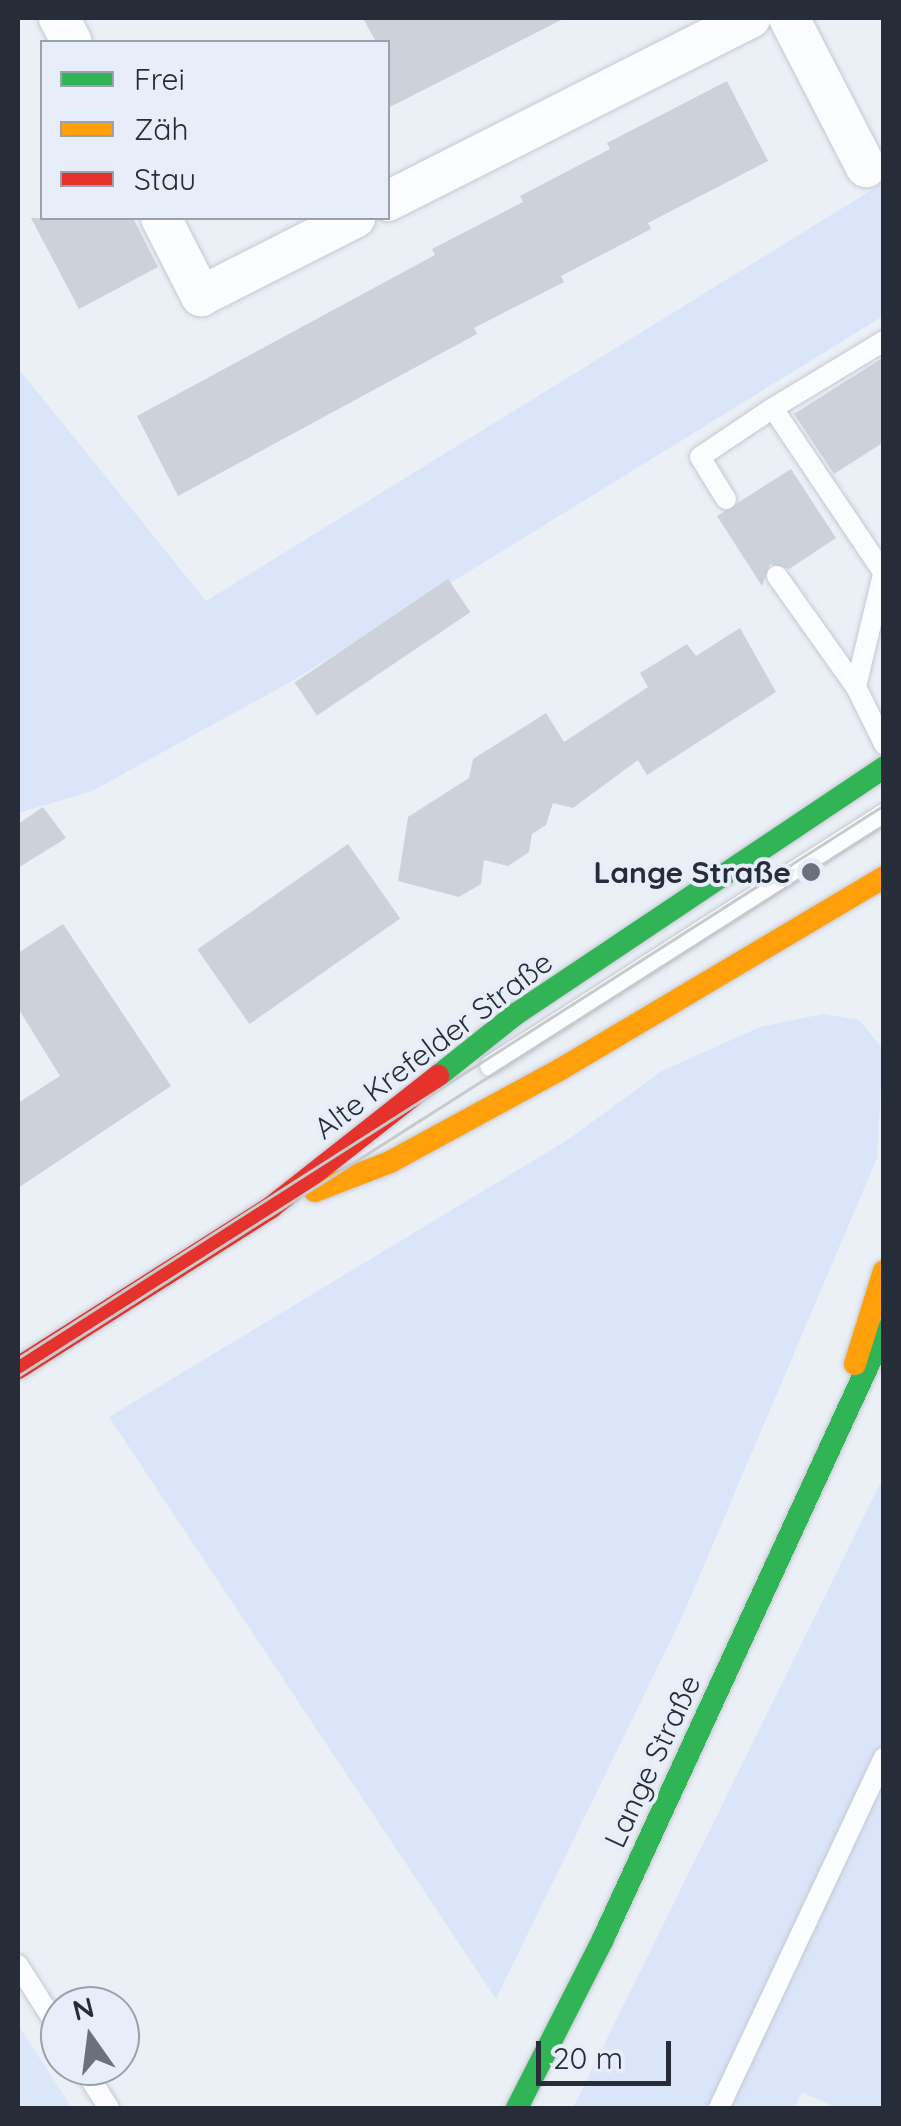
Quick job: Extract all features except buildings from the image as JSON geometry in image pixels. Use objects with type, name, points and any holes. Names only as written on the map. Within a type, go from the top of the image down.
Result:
[{"type":"street","points":[[59,18],[71,40]]},
{"type":"street","points":[[390,200],[750,18]]},
{"type":"street","points":[[789,18],[866,167]]},
{"type":"street","points":[[162,220],[201,296],[351,220]]},
{"type":"street","name":"Alte Krefelder Straße","points":[[18,1368],[270,1208],[516,1014],[884,768]]},
{"type":"street","points":[[270,1208],[390,1162],[826,914],[884,877]]},
{"type":"street","points":[[826,914],[864,916]]},
{"type":"street","name":"Lange Straße","points":[[834,1434],[884,1270]]},
{"type":"street","name":"Lange Straße","points":[[517,2108],[604,1939],[884,1331]]},
{"type":"lane","points":[[726,498],[700,457],[884,341]]},
{"type":"lane","points":[[773,408],[883,571],[856,687]]},
{"type":"lane","points":[[777,576],[856,687],[884,744]]},
{"type":"lane","points":[[270,1208],[884,814]]},
{"type":"lane","points":[[719,2108],[884,1758]]},
{"type":"lane","points":[[18,1965],[40,2000]]},
{"type":"lane","points":[[95,2086],[109,2108]]},
{"type":"shaded area","points":[[883,183],[883,316],[292,681],[92,791],[18,813],[18,368],[206,601]]},
{"type":"shaded area","points":[[823,1014],[859,1020],[883,1049],[877,1158],[682,1617],[496,1999],[109,1417],[566,1141],[662,1071],[760,1027]]},
{"type":"shaded area","points":[[883,1478],[883,2108],[837,2108],[802,2092],[794,2108],[573,2108]]},
{"type":"shaded area","points":[[18,2025],[40,2059],[40,2086],[58,2086],[72,2108],[18,2108]]},
{"type":"tram line","points":[[18,1358],[884,805]]},
{"type":"tram line","points":[[18,1376],[884,825]]},
{"type":"traffic: fast","points":[[438,1076],[516,1014],[884,768]]},
{"type":"traffic: fast","points":[[517,2108],[603,1939],[884,1331]]},
{"type":"traffic: slow","points":[[315,1191],[390,1162],[561,1069],[884,877]]},
{"type":"traffic: slow","points":[[855,1364],[884,1271]]},
{"type":"traffic: jam","points":[[18,1368],[270,1208],[438,1076]]},
{"type":"place","name":"Lange Straße","points":[[811,872]]}]
